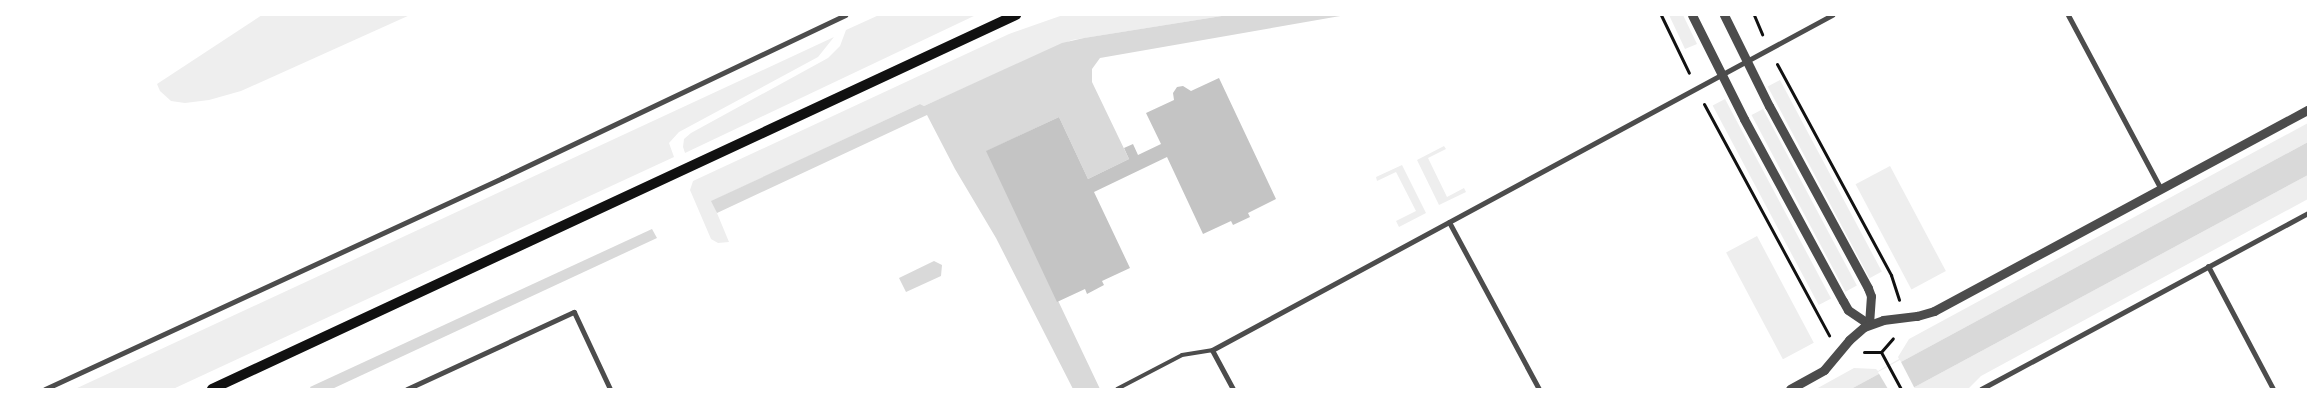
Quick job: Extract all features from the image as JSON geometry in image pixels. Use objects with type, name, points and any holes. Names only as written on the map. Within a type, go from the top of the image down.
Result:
[{"type":"main road","points":[[212,389],[1016,15]]},
{"type":"street","points":[[45,389],[502,178],[845,15]]},
{"type":"street","points":[[1692,15],[1721,74],[1848,310],[1869,324]]},
{"type":"street","points":[[1724,15],[1746,61],[1872,296],[1869,324]]},
{"type":"street","points":[[1233,389],[1212,350],[1832,15]]},
{"type":"street","points":[[2068,15],[2161,189]]},
{"type":"street","points":[[1790,389],[1824,370],[1858,331],[1869,324],[1934,311],[2308,110]]},
{"type":"street","points":[[1981,389],[2308,213]]},
{"type":"street","points":[[1449,222],[1539,389]]},
{"type":"street","points":[[2208,266],[2273,389]]},
{"type":"street","points":[[407,389],[574,312],[610,389]]},
{"type":"lane","points":[[1119,388],[1182,355],[1212,350]]},
{"type":"path","points":[[1661,15],[1696,88],[1821,323]]},
{"type":"path","points":[[1754,15],[1770,49],[1894,283]]},
{"type":"path","points":[[1882,352],[1891,340]]},
{"type":"path","points":[[1866,352],[1882,352]]},
{"type":"path","points":[[1882,352],[1901,389]]},
{"type":"shaded area","points":[[262,15],[410,15],[241,91],[209,100],[185,103],[171,101],[160,91],[157,84]]},
{"type":"shaded area","points":[[879,15],[976,15],[685,153],[683,147],[684,139],[691,133],[828,58],[840,46],[846,30]]},
{"type":"shaded area","points":[[1063,15],[1228,15],[1072,40],[924,106],[920,104],[712,201],[729,242],[718,243],[711,239],[690,190],[693,181],[1009,34]]},
{"type":"shaded area","points":[[1228,15],[1346,15],[1100,58],[1092,69],[1092,82],[1129,159],[1088,179],[1059,117],[987,151],[1100,389],[1073,389],[996,238],[955,169],[927,115],[717,213],[711,201],[920,104],[924,106],[1062,43]]},
{"type":"shaded area","points":[[1669,15],[1683,15],[1697,44],[1685,49]]},
{"type":"shaded area","points":[[834,37],[818,57],[679,132],[669,143],[674,157],[173,389],[75,389]]},
{"type":"shaded area","points":[[1780,80],[1882,272],[1870,278],[1768,87]]},
{"type":"shaded area","points":[[1725,99],[1831,299],[1819,305],[1713,106]]},
{"type":"shaded area","points":[[1763,109],[1857,286],[1845,292],[1752,115]]},
{"type":"shaded area","points":[[2308,123],[2308,142],[1851,389],[1816,389],[1854,368],[1876,369],[1878,371],[1899,359],[1898,357],[1909,339]]},
{"type":"shaded area","points":[[2308,142],[2308,175],[1911,389],[1851,389]]},
{"type":"shaded area","points":[[1444,146],[1446,149],[1428,158],[1447,197],[1464,188],[1466,192],[1439,205],[1417,160]]},
{"type":"shaded area","points":[[1402,165],[1426,213],[1399,227],[1396,221],[1416,211],[1396,172],[1377,181],[1376,177]]},
{"type":"shaded area","points":[[1890,166],[1946,271],[1911,289],[1856,184]]},
{"type":"shaded area","points":[[2308,175],[2308,199],[1981,376],[1968,389],[1911,389]]},
{"type":"shaded area","points":[[652,229],[657,238],[332,389],[311,389],[310,387]]},
{"type":"shaded area","points":[[1757,236],[1814,343],[1783,359],[1726,252]]},
{"type":"shaded area","points":[[934,261],[942,265],[941,276],[906,292],[899,278]]},
{"type":"pier","points":[[1900,360],[1915,389],[1888,389],[1878,372]]},
{"type":"building","points":[[1219,78],[1276,199],[1248,213],[1250,217],[1233,225],[1231,221],[1203,234],[1167,157],[1094,192],[1130,268],[1102,281],[1104,285],[1087,294],[1085,289],[1057,302],[986,151],[1059,117],[1088,179],[1129,159],[1124,148],[1133,144],[1138,155],[1161,144],[1146,113],[1174,100],[1173,93],[1177,87],[1183,86],[1191,91]]}]
